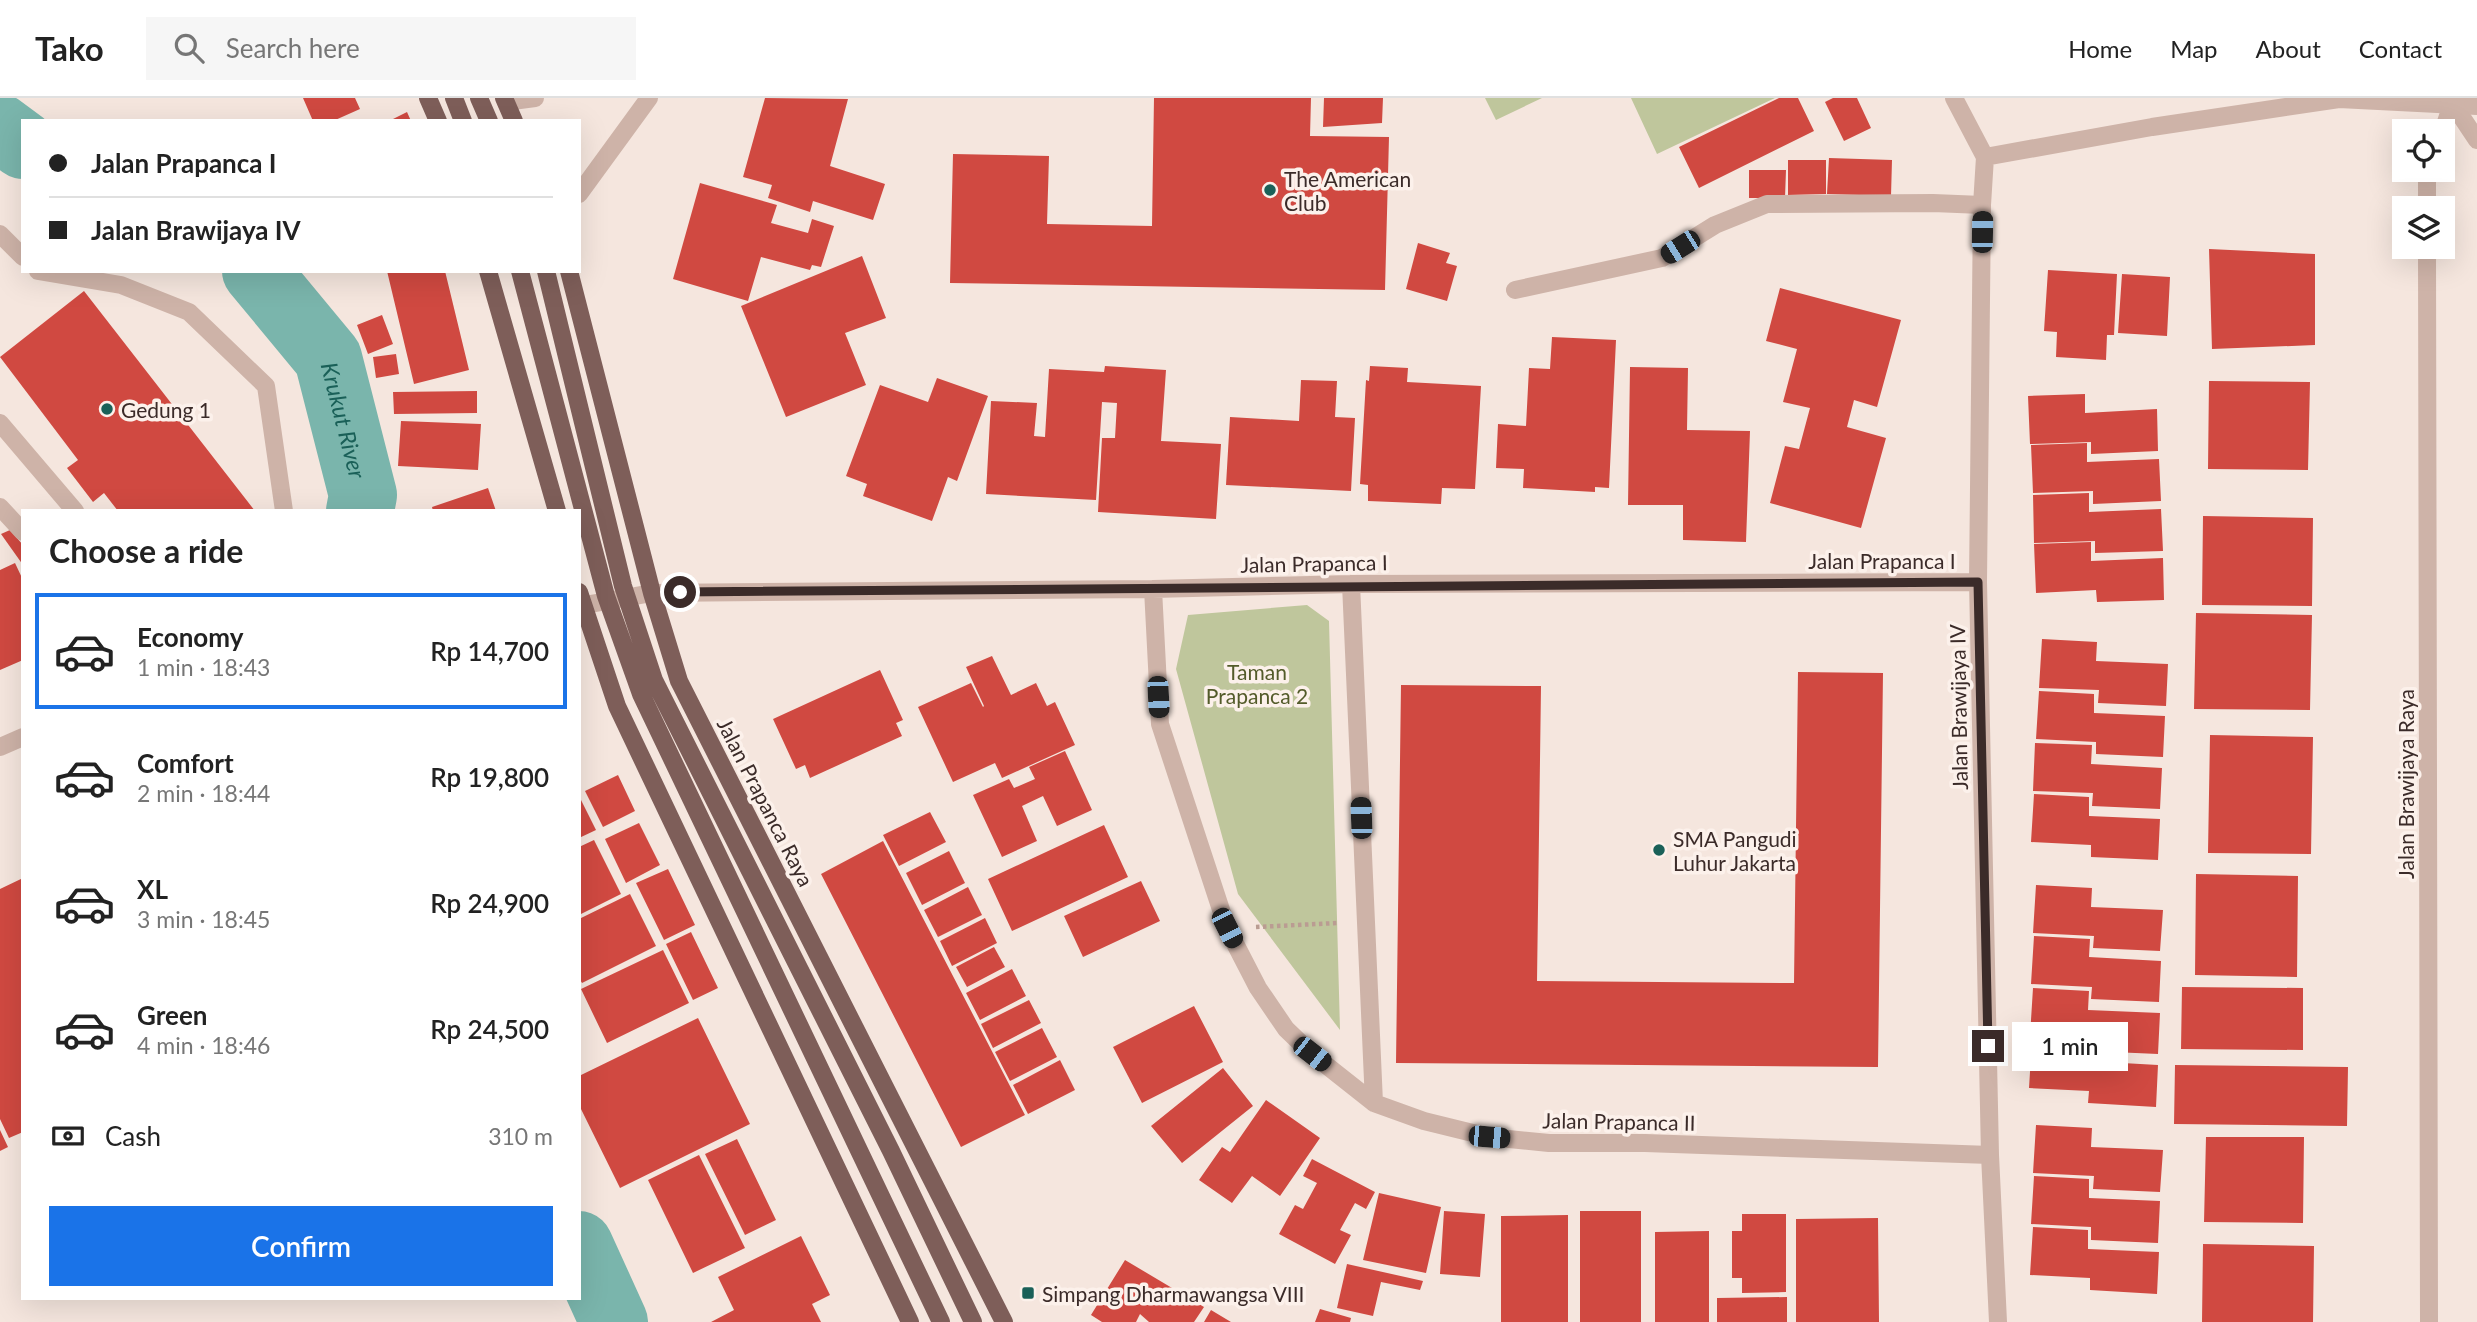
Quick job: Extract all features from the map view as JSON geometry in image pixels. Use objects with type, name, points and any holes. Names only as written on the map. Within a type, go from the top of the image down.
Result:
[{"type":"main road","points":[[428,98],[437,119]]},
{"type":"main road","points":[[454,98],[462,119]]},
{"type":"main road","points":[[479,98],[487,119]]},
{"type":"main road","points":[[505,100],[513,119]]},
{"type":"main road","points":[[489,273],[556,509]]},
{"type":"main road","points":[[521,273],[606,596],[641,694],[941,1322]]},
{"type":"main road","points":[[546,273],[622,586],[654,680],[885,1139],[973,1322]]},
{"type":"main road","name":"Jalan Prapanca Raya","points":[[570,273],[652,593],[678,681],[1004,1322]]},
{"type":"main road","points":[[581,604],[617,706],[909,1322]]},
{"type":"street","points":[[505,100],[535,98]]},
{"type":"street","points":[[581,191],[649,98]]},
{"type":"street","points":[[1954,98],[1985,157],[2152,127],[2339,99],[2453,100],[2477,106]]},
{"type":"street","points":[[2447,119],[2453,100]]},
{"type":"street","points":[[2453,100],[2477,140]]},
{"type":"street","name":"Jalan Brawijaya IV","points":[[1985,157],[1982,205],[1978,582],[1990,1155],[1998,1322]]},
{"type":"street","points":[[1515,290],[1662,258],[1716,225],[1767,204],[1982,205]]},
{"type":"street","points":[[0,234],[21,255]]},
{"type":"street","name":"Jalan Brawijaya Raya","points":[[2427,259],[2429,1322]]},
{"type":"street","points":[[49,273],[121,285],[189,312],[265,386],[284,509]]},
{"type":"street","points":[[0,424],[73,509]]},
{"type":"street","points":[[0,507],[21,530]]},
{"type":"street","name":"Jalan Prapanca I","points":[[581,601],[652,593],[1153,589],[1351,584],[1978,582]]},
{"type":"street","points":[[1351,584],[1374,1103]]},
{"type":"street","name":"Jalan Prapanca II","points":[[1153,589],[1160,724],[1227,928],[1258,988],[1286,1029],[1312,1054],[1374,1103],[1424,1121],[1489,1137],[1549,1143],[1990,1155]]},
{"type":"street","points":[[0,747],[21,738]]},
{"type":"path","points":[[1227,928],[1366,921]]},
{"type":"green space","points":[[1485,98],[1542,98],[1496,120]]},
{"type":"green space","points":[[1631,98],[1775,98],[1657,154]]},
{"type":"green space","name":"Taman Prapanca 2","points":[[1307,605],[1329,621],[1340,1030],[1238,894],[1176,669],[1188,615]]},
{"type":"building","points":[[303,98],[355,98],[360,109],[338,119],[312,119]]},
{"type":"building","points":[[765,98],[848,99],[830,166],[885,184],[873,220],[813,201],[810,212],[768,198],[772,185],[743,177]]},
{"type":"building","name":"The American Club","points":[[1154,98],[1311,98],[1310,136],[1389,137],[1385,290],[950,283],[953,154],[1049,156],[1047,224],[1152,226]]},
{"type":"building","points":[[1324,98],[1383,98],[1382,123],[1323,127]]},
{"type":"building","points":[[1779,98],[1798,98],[1814,131],[1699,188],[1679,147]]},
{"type":"building","points":[[1833,98],[1857,98],[1871,128],[1844,141],[1825,102]]},
{"type":"building","points":[[407,112],[410,119],[393,119]]},
{"type":"building","points":[[1829,158],[1892,160],[1891,196],[1827,194]]},
{"type":"building","points":[[1788,160],[1826,160],[1826,194],[1788,195]]},
{"type":"building","points":[[1749,170],[1786,170],[1785,198],[1749,198]]},
{"type":"building","points":[[700,183],[777,205],[771,223],[808,233],[812,219],[834,226],[821,267],[812,265],[810,270],[761,257],[748,301],[673,279]]},
{"type":"building","points":[[1418,243],[1450,253],[1446,263],[1457,266],[1447,301],[1406,289]]},
{"type":"building","points":[[2209,249],[2315,254],[2315,345],[2212,349]]},
{"type":"building","points":[[862,256],[886,318],[845,333],[866,385],[786,417],[741,306]]},
{"type":"building","points":[[2048,270],[2117,274],[2114,335],[2107,335],[2106,360],[2056,357],[2057,332],[2044,331]]},
{"type":"building","points":[[387,273],[445,273],[469,370],[414,384]]},
{"type":"building","points":[[2122,274],[2170,277],[2167,336],[2118,333]]},
{"type":"building","points":[[1780,288],[1901,320],[1877,407],[1854,400],[1847,427],[1886,438],[1861,528],[1770,503],[1785,446],[1799,449],[1810,408],[1783,402],[1797,349],[1766,341]]},
{"type":"building","name":"Gedung 1","points":[[84,291],[253,509],[116,509],[104,493],[93,502],[67,468],[78,460],[0,357]]},
{"type":"building","points":[[382,315],[393,344],[368,354],[357,325]]},
{"type":"building","points":[[1552,337],[1616,340],[1609,488],[1595,487],[1595,492],[1523,488],[1524,469],[1496,468],[1498,424],[1526,426],[1529,368],[1550,369]]},
{"type":"building","points":[[396,354],[399,374],[376,378],[373,357]]},
{"type":"building","points":[[1105,366],[1166,370],[1161,441],[1221,444],[1216,519],[1098,512],[1102,438],[1115,438],[1117,403],[1102,402],[1096,500],[986,494],[991,401],[1037,403],[1034,436],[1045,437],[1049,369],[1104,372]]},
{"type":"building","points":[[1370,366],[1408,368],[1407,382],[1481,386],[1475,489],[1442,488],[1441,504],[1368,501],[1368,485],[1360,484],[1366,380],[1369,381]]},
{"type":"building","points":[[1630,367],[1688,368],[1687,430],[1750,431],[1746,542],[1683,540],[1683,505],[1628,505]]},
{"type":"building","points":[[937,378],[988,396],[957,481],[948,477],[932,521],[863,496],[867,484],[846,476],[880,385],[928,402]]},
{"type":"building","points":[[1301,380],[1337,381],[1335,417],[1355,418],[1351,491],[1226,485],[1230,417],[1299,421]]},
{"type":"building","points":[[2209,381],[2310,382],[2308,470],[2208,469]]},
{"type":"building","points":[[477,391],[477,413],[394,414],[393,392]]},
{"type":"building","points":[[2085,394],[2085,413],[2157,409],[2158,451],[2091,454],[2091,442],[2030,444],[2028,396]]},
{"type":"building","points":[[401,421],[481,424],[478,470],[398,466]]},
{"type":"building","points":[[2087,443],[2087,462],[2159,459],[2161,501],[2093,504],[2093,491],[2033,493],[2031,445]]},
{"type":"building","points":[[488,488],[495,509],[432,509]]},
{"type":"building","points":[[2089,493],[2089,512],[2161,509],[2163,551],[2095,553],[2095,541],[2034,543],[2033,495]]},
{"type":"building","points":[[2203,516],[2313,518],[2312,606],[2202,605]]},
{"type":"building","points":[[10,530],[21,543],[21,562],[1,534]]},
{"type":"building","points":[[2091,542],[2091,561],[2163,558],[2164,600],[2097,602],[2096,590],[2036,593],[2034,544]]},
{"type":"building","points":[[15,563],[21,576],[21,661],[0,670],[0,570]]},
{"type":"building","points":[[2196,613],[2312,615],[2310,710],[2194,709]]},
{"type":"building","points":[[2042,639],[2097,642],[2096,661],[2168,664],[2166,706],[2098,703],[2099,690],[2039,688]]},
{"type":"building","points":[[992,656],[1011,695],[1036,683],[1047,706],[1055,702],[1075,745],[1002,778],[995,763],[953,782],[918,707],[971,683],[983,707],[966,667]]},
{"type":"building","points":[[880,670],[903,720],[896,723],[902,736],[810,778],[805,765],[796,769],[773,719]]},
{"type":"building","points":[[1798,672],[1883,673],[1878,1067],[1396,1063],[1401,685],[1541,686],[1537,981],[1794,983]]},
{"type":"building","points":[[2039,691],[2094,694],[2094,713],[2165,716],[2163,757],[2096,754],[2096,742],[2036,739]]},
{"type":"building","points":[[2210,735],[2313,737],[2311,854],[2208,853]]},
{"type":"building","points":[[2035,743],[2092,745],[2091,764],[2162,768],[2160,809],[2092,806],[2093,793],[2033,791]]},
{"type":"building","points":[[1065,751],[1092,810],[1057,826],[1043,796],[1022,806],[1037,841],[1002,857],[973,795],[1009,779],[1014,788],[1035,779],[1029,767]]},
{"type":"building","points":[[618,775],[635,811],[603,827],[585,791]]},
{"type":"building","points":[[2034,794],[2089,797],[2089,816],[2160,819],[2158,860],[2091,857],[2091,845],[2031,842]]},
{"type":"building","points":[[581,800],[596,830],[581,837]]},
{"type":"building","points":[[930,812],[946,842],[899,866],[883,835]]},
{"type":"building","points":[[639,823],[660,865],[626,883],[605,839]]},
{"type":"building","points":[[1104,825],[1128,877],[1012,931],[988,879]]},
{"type":"building","points":[[594,840],[621,894],[581,914],[581,846]]},
{"type":"building","points":[[883,841],[1025,1115],[961,1147],[821,874]]},
{"type":"building","points":[[949,851],[965,883],[922,905],[906,873]]},
{"type":"building","points":[[668,869],[695,925],[664,940],[636,883]]},
{"type":"building","points":[[2196,874],[2298,876],[2297,977],[2195,975]]},
{"type":"building","points":[[21,879],[21,1133],[9,1138],[0,1119],[0,889]]},
{"type":"building","points":[[1141,881],[1160,921],[1083,957],[1064,916]]},
{"type":"building","points":[[2036,885],[2092,888],[2091,907],[2163,910],[2160,951],[2093,948],[2094,936],[2033,933]]},
{"type":"building","points":[[968,887],[982,915],[938,937],[924,910]]},
{"type":"building","points":[[630,894],[656,946],[582,983],[581,918]]},
{"type":"building","points":[[985,918],[997,943],[952,966],[940,941]]},
{"type":"building","points":[[691,932],[718,988],[693,1000],[666,944]]},
{"type":"building","points":[[2034,936],[2090,939],[2089,957],[2161,961],[2159,1002],[2091,999],[2092,987],[2031,984]]},
{"type":"building","points":[[994,947],[1005,967],[967,987],[956,967]]},
{"type":"building","points":[[663,950],[689,1003],[607,1043],[581,989]]},
{"type":"building","points":[[1012,969],[1026,996],[980,1020],[966,993]]},
{"type":"building","points":[[2182,987],[2303,988],[2303,1050],[2181,1049]]},
{"type":"building","points":[[2033,988],[2089,991],[2088,1010],[2160,1013],[2158,1054],[2090,1051],[2091,1039],[2030,1036]]},
{"type":"building","points":[[1029,1000],[1041,1023],[993,1048],[981,1024]]},
{"type":"building","points":[[1194,1006],[1223,1062],[1142,1103],[1113,1047]]},
{"type":"building","points":[[698,1018],[750,1124],[620,1188],[581,1109],[581,1075]]},
{"type":"building","points":[[1042,1028],[1057,1057],[1010,1081],[995,1052]]},
{"type":"building","points":[[2032,1040],[2088,1043],[2087,1061],[2158,1065],[2156,1107],[2088,1103],[2089,1091],[2029,1088]]},
{"type":"building","points":[[1060,1060],[1075,1090],[1028,1114],[1013,1085]]},
{"type":"building","points":[[2175,1065],[2348,1067],[2347,1126],[2174,1124]]},
{"type":"building","points":[[1223,1068],[1253,1106],[1182,1163],[1151,1126]]},
{"type":"building","points":[[1266,1100],[1320,1138],[1280,1196],[1252,1176],[1232,1203],[1199,1180],[1222,1147],[1230,1152]]},
{"type":"building","points":[[2036,1125],[2092,1128],[2091,1147],[2163,1150],[2160,1192],[2093,1189],[2094,1176],[2033,1173]]},
{"type":"building","points":[[0,1130],[8,1147],[0,1151]]},
{"type":"building","points":[[2206,1137],[2304,1137],[2303,1223],[2204,1222]]},
{"type":"building","points":[[737,1139],[776,1220],[745,1235],[705,1154]]},
{"type":"building","points":[[699,1155],[745,1248],[693,1273],[648,1180]]},
{"type":"building","points":[[1312,1159],[1375,1192],[1366,1209],[1355,1203],[1340,1230],[1351,1235],[1335,1264],[1279,1234],[1295,1205],[1303,1209],[1317,1183],[1303,1176]]},
{"type":"building","points":[[2034,1176],[2089,1179],[2089,1198],[2160,1201],[2158,1243],[2091,1240],[2091,1227],[2031,1224]]},
{"type":"building","points":[[1379,1193],[1441,1207],[1426,1273],[1363,1260]]},
{"type":"building","points":[[1444,1211],[1485,1214],[1480,1277],[1440,1274]]},
{"type":"building","points":[[1580,1211],[1641,1211],[1641,1322],[1580,1322]]},
{"type":"building","points":[[1742,1214],[1786,1214],[1786,1292],[1742,1293],[1742,1278],[1732,1278],[1732,1231],[1742,1231]]},
{"type":"building","points":[[1568,1215],[1568,1322],[1501,1322],[1501,1216]]},
{"type":"building","points":[[1878,1218],[1879,1322],[1796,1322],[1796,1219]]},
{"type":"building","points":[[2033,1227],[2088,1230],[2088,1249],[2159,1252],[2157,1294],[2090,1290],[2090,1278],[2030,1275]]},
{"type":"building","points":[[1709,1231],[1709,1322],[1655,1322],[1655,1232]]},
{"type":"building","points":[[801,1236],[830,1295],[812,1304],[821,1322],[711,1322],[734,1310],[718,1277]]},
{"type":"building","points":[[2203,1244],[2314,1246],[2313,1322],[2202,1322]]},
{"type":"building","points":[[1125,1260],[1204,1307],[1194,1322],[1149,1322],[1140,1314],[1136,1322],[1102,1322],[1091,1315]]},
{"type":"building","points":[[1347,1264],[1423,1281],[1420,1290],[1381,1282],[1373,1316],[1337,1308]]},
{"type":"building","points":[[1787,1297],[1787,1322],[1717,1322],[1717,1298]]},
{"type":"building","points":[[1320,1309],[1351,1318],[1350,1322],[1315,1322]]},
{"type":"building","points":[[1211,1310],[1231,1322],[1204,1322]]},
{"type":"waterway","name":"Krukut River","points":[[0,128],[21,144]]},
{"type":"waterway","name":"Krukut River","points":[[258,273],[328,358],[363,495],[360,509]]},
{"type":"waterway","name":"Krukut River","points":[[581,1249],[614,1322]]},
{"type":"place","name":"The American Club","points":[[1270,190]]},
{"type":"place","name":"Gedung 1","points":[[107,409]]},
{"type":"place","name":"SMA Pangudi Luhur Jakarta","points":[[1659,850]]},
{"type":"place","name":"Simpang Dharmawangsa VIII","points":[[1028,1293]]},
{"type":"route","points":[[680,592],[1153,589],[1351,584],[1978,582],[1988,1046]]}]
